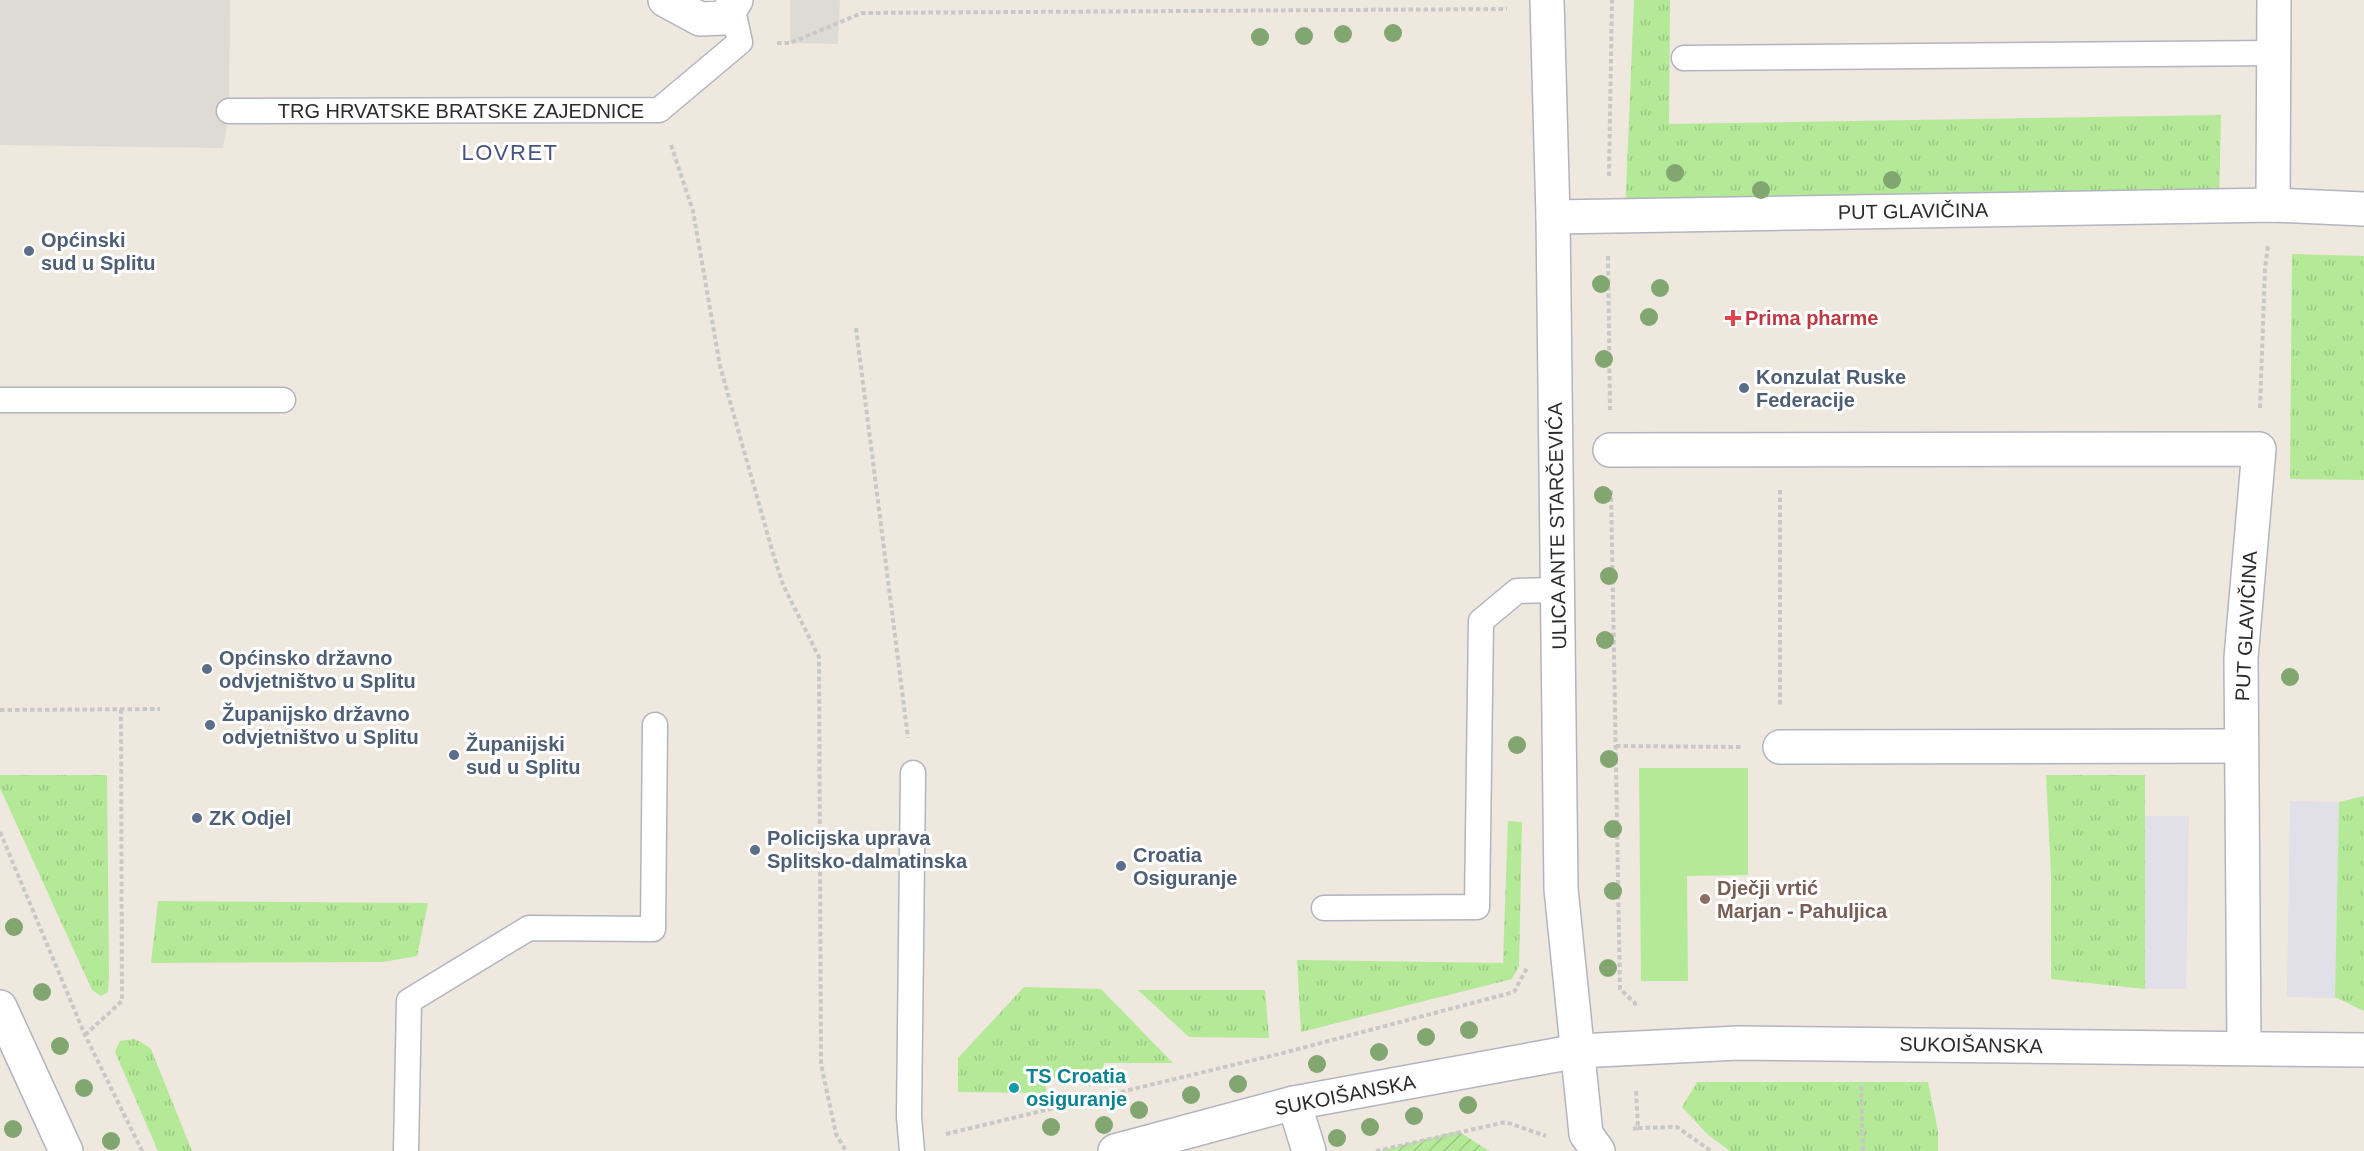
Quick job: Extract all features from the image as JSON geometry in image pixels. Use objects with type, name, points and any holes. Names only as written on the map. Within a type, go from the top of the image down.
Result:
[{"type":"street","points":[[665,0],[700,19],[725,18],[734,3]]},
{"type":"street","points":[[2273,205],[2274,0]]},
{"type":"street","name":"ULICA ANTE STARČEVIĆA","points":[[1547,4],[1553,217],[1561,889],[1578,1050]]},
{"type":"street","name":"PUT GLAVIČINA","points":[[1553,217],[2273,205],[2364,209]]},
{"type":"street","points":[[1610,450],[2259,449]]},
{"type":"street","name":"PUT GLAVIČINA","points":[[2244,1048],[2241,658],[2259,449]]},
{"type":"street","points":[[1780,747],[2241,746]]},
{"type":"street","points":[[0,1007],[66,1151]]},
{"type":"street","name":"SUKOIŠANSKA","points":[[1115,1151],[1294,1103],[1578,1050],[1738,1043],[2364,1050]]},
{"type":"street","points":[[1578,1050],[1592,1142]]},
{"type":"street","points":[[1294,1103],[1308,1151]]},
{"type":"lane","name":"TRG HRVATSKE BRATSKE ZAJEDNICE","points":[[229,111],[659,110],[740,42],[734,3]]},
{"type":"lane","points":[[1684,58],[2273,53]]},
{"type":"lane","points":[[0,400],[283,400]]},
{"type":"lane","points":[[1324,908],[1477,907],[1481,621],[1517,591],[1557,590]]},
{"type":"lane","points":[[406,1151],[409,1001],[528,928],[654,929],[655,725]]},
{"type":"lane","points":[[912,1147],[909,1105],[913,773]]},
{"type":"path","points":[[1612,0],[1608,216],[1620,989],[1635,1003],[1638,1128]]},
{"type":"path","points":[[790,43],[862,13],[1547,4]]},
{"type":"path","points":[[659,110],[693,211],[720,366],[772,550],[783,585],[819,657],[821,1064],[836,1134],[846,1151]]},
{"type":"path","points":[[2259,449],[2265,269],[2273,205]]},
{"type":"path","points":[[856,328],[913,773]]},
{"type":"path","points":[[1616,746],[1780,747],[1780,450]]},
{"type":"path","points":[[85,1035],[122,1001],[121,709]]},
{"type":"path","points":[[0,710],[160,709]]},
{"type":"path","points":[[0,832],[85,1035],[142,1151]]},
{"type":"path","points":[[912,1147],[1514,992],[1531,961],[1620,958]]},
{"type":"path","points":[[1859,1044],[1863,1151]]},
{"type":"path","points":[[1376,1151],[1506,1122],[1557,1140],[1592,1142],[1638,1128],[1677,1127],[1711,1151]]},
{"type":"shaded area","points":[[0,0],[230,0],[229,111],[223,148],[0,145]]},
{"type":"shaded area","points":[[790,0],[840,0],[838,44],[790,43]]},
{"type":"shaded area","points":[[2290,801],[2339,802],[2335,998],[2287,997]]},
{"type":"shaded area","points":[[2145,816],[2189,816],[2186,989],[2145,989]]},
{"type":"green space","points":[[1634,0],[1670,0],[1669,124],[2221,115],[2219,206],[1625,215]]},
{"type":"green space","points":[[2292,254],[2364,256],[2364,480],[2290,479]]},
{"type":"green space","points":[[1639,768],[1748,768],[1748,875],[1687,876],[1688,981],[1641,981]]},
{"type":"green space","points":[[0,775],[107,775],[109,975],[108,992],[101,996],[92,990],[0,788]]},
{"type":"green space","points":[[2046,775],[2145,775],[2145,989],[2051,979],[2051,874]]},
{"type":"green space","points":[[2364,796],[2364,1011],[2335,997],[2339,802]]},
{"type":"green space","points":[[1508,821],[1522,822],[1519,966],[1512,979],[1301,1032],[1297,960],[1503,963]]},
{"type":"green space","points":[[158,901],[428,903],[417,956],[383,962],[151,963]]},
{"type":"green space","points":[[1024,987],[1101,989],[1173,1063],[1104,1063],[1102,1078],[1046,1078],[1046,1093],[958,1092],[958,1058]]},
{"type":"green space","points":[[1138,990],[1265,990],[1269,1038],[1189,1037]]},
{"type":"green space","points":[[134,1039],[151,1049],[192,1151],[158,1151],[115,1052],[120,1041]]},
{"type":"green space","points":[[1697,1082],[1928,1082],[1938,1131],[1938,1151],[1730,1151],[1707,1134],[1682,1107]]},
{"type":"green space","points":[[1458,1131],[1489,1151],[1379,1151]]},
{"type":"place","name":"Općinski sud u Splitu","points":[[29,251]]},
{"type":"place","name":"Prima pharme","points":[[1733,318]]},
{"type":"place","name":"Konzulat Ruske Federacije","points":[[1744,388]]},
{"type":"place","name":"Općinsko državno odvjetništvo u Splitu","points":[[207,669]]},
{"type":"place","name":"Županijsko državno odvjetništvo u Splitu","points":[[210,725]]},
{"type":"place","name":"Županijski sud u Splitu","points":[[454,755]]},
{"type":"place","name":"ZK Odjel","points":[[197,818]]},
{"type":"place","name":"Policijska uprava Splitsko-dalmatinska","points":[[755,850]]},
{"type":"place","name":"Croatia Osiguranje","points":[[1121,866]]},
{"type":"place","name":"Dječji vrtić Marjan - Pahuljica","points":[[1705,899]]},
{"type":"place","name":"TS Croatia osiguranje","points":[[1014,1088]]},
{"type":"district","name":"LOVRET","points":[[510,152]]}]
